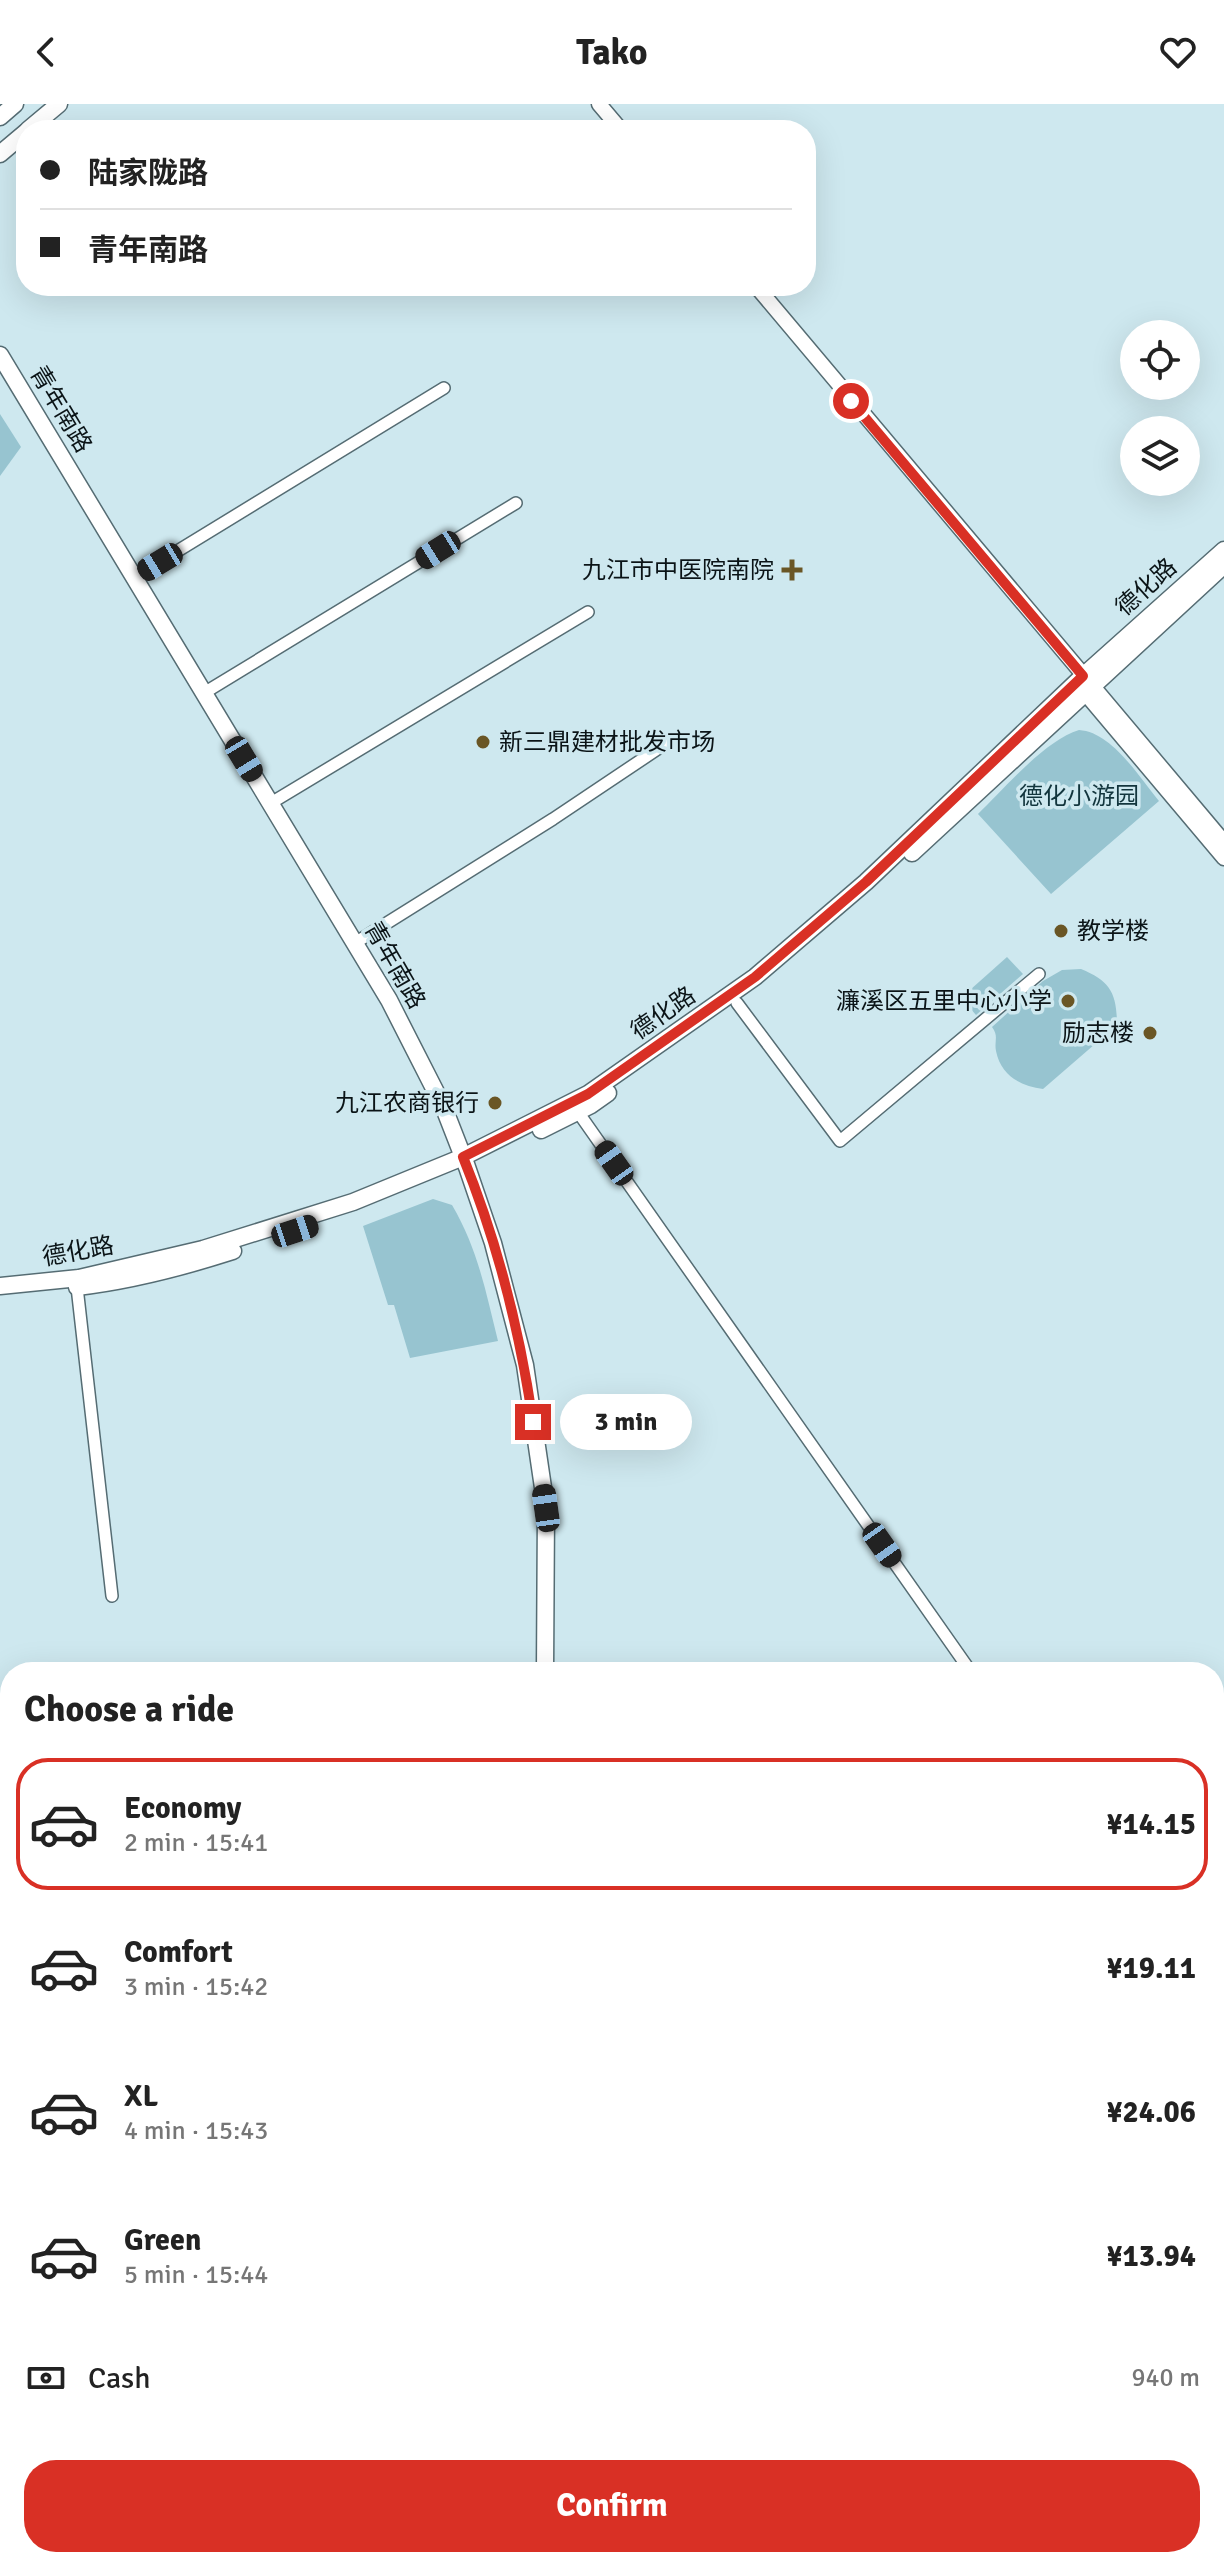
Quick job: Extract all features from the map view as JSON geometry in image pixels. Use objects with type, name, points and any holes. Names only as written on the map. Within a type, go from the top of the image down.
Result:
[{"type":"main road","points":[[0,117],[15,104]]},
{"type":"main road","points":[[40,120],[59,104]]},
{"type":"main road","points":[[0,154],[16,140]]},
{"type":"main road","name":"青年南路","points":[[0,355],[389,1000],[444,1108],[493,1243],[525,1365],[546,1508],[545,1662]]},
{"type":"main road","name":"德化路","points":[[0,1296],[77,1287],[198,1262],[354,1212],[591,1105],[764,984],[875,887],[1224,550]]},
{"type":"main road","name":"德化路","points":[[0,1286],[79,1278],[203,1249],[353,1202],[465,1162],[588,1094],[755,977],[1224,565]]},
{"type":"street","points":[[599,104],[613,120]]},
{"type":"street","points":[[764,296],[1224,858]]},
{"type":"street","points":[[135,577],[444,388]]},
{"type":"street","points":[[204,693],[516,503]]},
{"type":"street","points":[[271,803],[588,612]]},
{"type":"street","points":[[1084,685],[1224,842]]},
{"type":"street","points":[[355,943],[553,819],[674,738]]},
{"type":"street","points":[[737,1003],[840,1141],[1039,974]]},
{"type":"street","points":[[578,1112],[964,1662]]},
{"type":"street","points":[[77,1287],[112,1596]]},
{"type":"green space","points":[[0,414],[21,447],[0,476]]},
{"type":"green space","name":"德化小游园","points":[[1079,730],[1091,733],[1114,747],[1159,801],[1051,894],[978,814],[1052,744]]},
{"type":"green space","points":[[1007,957],[1023,974],[976,1015],[961,998]]},
{"type":"green space","points":[[1081,969],[1099,978],[1110,990],[1117,1025],[1043,1089],[1013,1078],[999,1060],[992,1027],[1043,981],[1062,970]]},
{"type":"green space","points":[[433,1199],[452,1205],[461,1222],[480,1272],[498,1341],[410,1358],[394,1305],[388,1305],[363,1226]]},
{"type":"place","name":"九江市中医院南院","points":[[792,570]]},
{"type":"place","name":"新三鼎建材批发市场","points":[[483,742]]},
{"type":"place","name":"教学楼","points":[[1061,931]]},
{"type":"place","name":"濂溪区五里中心小学","points":[[1068,1001]]},
{"type":"place","name":"励志楼","points":[[1150,1033]]},
{"type":"place","name":"九江农商银行","points":[[495,1103]]},
{"type":"route","points":[[533,1422],[525,1365],[493,1243],[463,1157],[588,1094],[755,977],[866,882],[1083,676],[851,401]]}]
